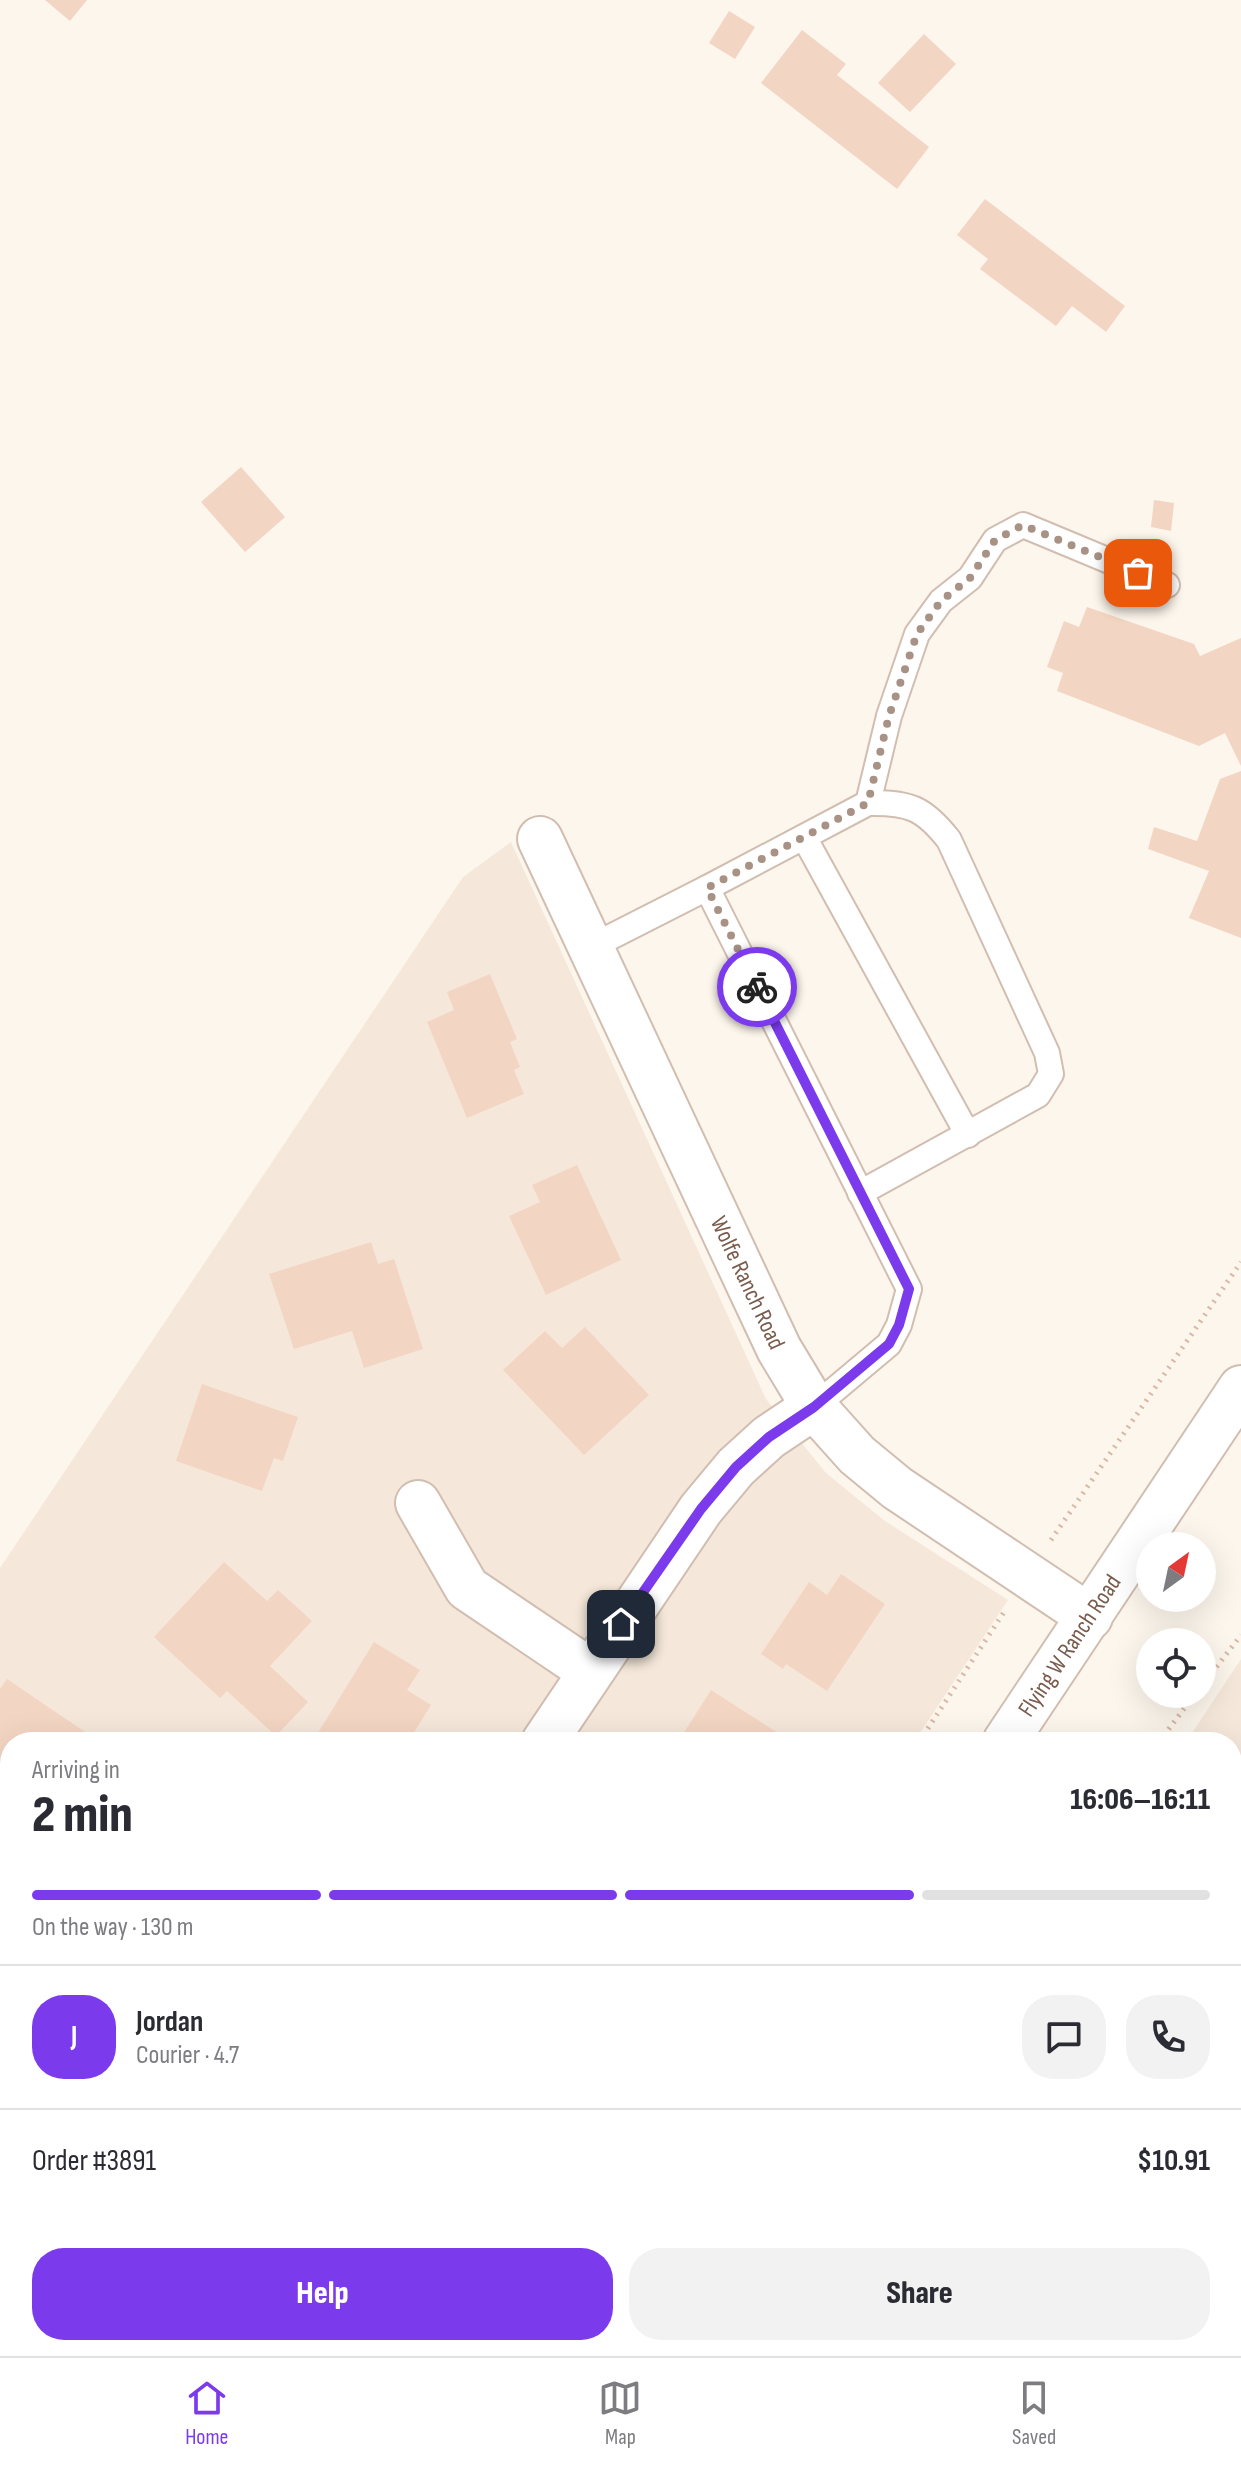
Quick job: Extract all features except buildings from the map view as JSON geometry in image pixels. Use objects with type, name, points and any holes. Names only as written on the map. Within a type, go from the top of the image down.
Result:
[{"type":"street","name":"Wolfe Ranch Road","points":[[540,839],[779,1349],[814,1407],[857,1455],[897,1488],[1090,1617]]},
{"type":"street","name":"Flying W Ranch Road","points":[[1012,1732],[1241,1388]]},
{"type":"street","points":[[550,1732],[701,1509],[736,1467],[769,1437],[814,1407]]},
{"type":"street","points":[[418,1503],[467,1588],[590,1671]]},
{"type":"lane","points":[[868,803],[889,716],[917,634],[941,601],[970,578],[995,540],[1023,525],[1167,585]]},
{"type":"lane","points":[[591,947],[868,803],[897,802],[932,819],[949,840],[1047,1053],[1051,1074],[1038,1095],[860,1193]]},
{"type":"lane","points":[[804,837],[968,1135]]},
{"type":"lane","points":[[707,888],[909,1289],[899,1325],[889,1344],[814,1407]]},
{"type":"path","points":[[926,1732],[1074,1503],[1241,1262]]},
{"type":"path","points":[[1216,1668],[1241,1635]]},
{"type":"path","points":[[1166,1732],[1184,1708]]},
{"type":"shaded area","points":[[511,842],[766,1399],[826,1473],[885,1521],[1008,1600],[921,1732],[0,1732],[0,1568],[463,877]]},
{"type":"shaded area","points":[[1241,1659],[1241,1732],[1193,1732],[1209,1708],[1216,1708],[1216,1697]]},
{"type":"way so far","points":[[757,987],[707,888],[868,803],[889,716],[917,634],[941,601],[970,578],[995,540],[1023,525],[1138,573]]},
{"type":"route","points":[[621,1624],[701,1509],[736,1467],[769,1437],[814,1407],[889,1344],[899,1325],[909,1289],[757,987]]}]
